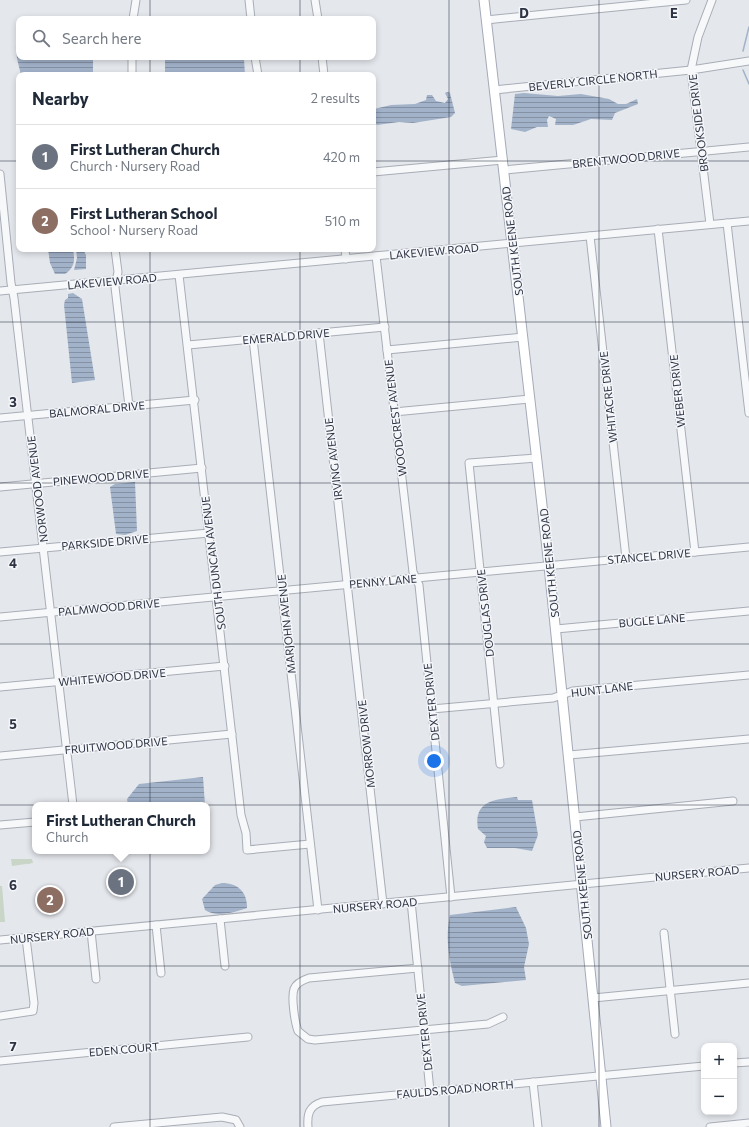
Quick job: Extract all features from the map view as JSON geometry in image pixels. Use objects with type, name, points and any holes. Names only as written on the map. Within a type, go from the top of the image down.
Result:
[{"type":"main road","name":"SOUTH KEENE ROAD","points":[[484,0],[556,629],[606,1127]]},
{"type":"street","points":[[133,16],[136,0]]},
{"type":"street","points":[[249,0],[251,16]]},
{"type":"street","points":[[316,0],[318,16]]},
{"type":"street","points":[[486,20],[686,0]]},
{"type":"street","name":"BROOKSIDE DRIVE","points":[[710,224],[691,70],[698,37],[712,0]]},
{"type":"street","points":[[132,60],[132,72]]},
{"type":"street","points":[[256,60],[258,72]]},
{"type":"street","points":[[322,60],[324,72]]},
{"type":"street","name":"BEVERLY CIRCLE NORTH","points":[[494,90],[691,70],[749,61]]},
{"type":"street","name":"BRENTWOOD DRIVE","points":[[504,170],[749,147]]},
{"type":"street","points":[[376,172],[503,160]]},
{"type":"street","name":"NORWOOD AVENUE","points":[[0,174],[73,802]]},
{"type":"street","name":"LAKEVIEW ROAD","points":[[0,291],[749,221]]},
{"type":"street","points":[[727,223],[749,413]]},
{"type":"street","name":"WEBER DRIVE","points":[[658,229],[695,552]]},
{"type":"street","name":"WHITACRE DRIVE","points":[[590,236],[626,558]]},
{"type":"street","points":[[115,252],[118,272],[115,287],[129,406]]},
{"type":"street","points":[[345,252],[346,259]]},
{"type":"street","name":"WOODCREST AVENUE","points":[[376,256],[413,572],[416,579]]},
{"type":"street","name":"SOUTH DUNCAN AVENUE","points":[[179,275],[241,816],[246,833],[247,850],[310,844]]},
{"type":"street","name":"EMERALD DRIVE","points":[[188,345],[385,327]]},
{"type":"street","name":"IRVING AVENUE","points":[[318,333],[348,585]]},
{"type":"street","points":[[387,350],[523,338]]},
{"type":"street","name":"MARJOHN AVENUE","points":[[253,339],[283,591],[318,910]]},
{"type":"street","points":[[394,412],[530,399]]},
{"type":"street","name":"BALMORAL DRIVE","points":[[0,418],[194,400]]},
{"type":"street","name":"DOUGLAS DRIVE","points":[[500,764],[495,703],[469,463],[537,458]]},
{"type":"street","name":"PINEWOOD DRIVE","points":[[0,487],[202,468]]},
{"type":"street","name":"PARKSIDE DRIVE","points":[[0,552],[209,533]]},
{"type":"street","name":"STANCEL DRIVE","points":[[549,566],[749,547]]},
{"type":"street","name":"PENNY LANE","points":[[217,597],[549,566]]},
{"type":"street","name":"DEXTER DRIVE","points":[[416,579],[419,585],[451,897]]},
{"type":"street","name":"MORROW DRIVE","points":[[348,585],[383,904]]},
{"type":"street","name":"PALMWOOD DRIVE","points":[[0,617],[217,597]]},
{"type":"street","name":"BUGLE LANE","points":[[556,629],[749,611]]},
{"type":"street","name":"WHITEWOOD DRIVE","points":[[0,687],[225,666]]},
{"type":"street","name":"HUNT LANE","points":[[432,709],[553,698],[573,691],[749,675]]},
{"type":"street","name":"FRUITWOOD DRIVE","points":[[0,756],[232,734]]},
{"type":"street","points":[[569,755],[749,739]]},
{"type":"street","points":[[575,817],[733,801]]},
{"type":"street","points":[[0,825],[32,822]]},
{"type":"street","name":"NURSERY ROAD","points":[[0,940],[749,868]]},
{"type":"street","name":"DEXTER DRIVE","points":[[411,901],[430,1091]]},
{"type":"street","points":[[220,920],[225,966]]},
{"type":"street","points":[[156,925],[161,973]]},
{"type":"street","points":[[91,931],[96,979]]},
{"type":"street","points":[[664,933],[675,1034]]},
{"type":"street","points":[[0,1016],[32,1011],[34,1003],[26,938]]},
{"type":"street","points":[[418,968],[309,978],[296,985],[293,997],[296,1027],[302,1036],[315,1040],[488,1024],[503,1017]]},
{"type":"street","points":[[593,998],[749,983]]},
{"type":"street","name":"EDEN COURT","points":[[0,1061],[248,1037]]},
{"type":"street","points":[[737,1063],[749,1062]]},
{"type":"street","name":"FAULDS ROAD NORTH","points":[[308,1127],[308,1113],[311,1107],[322,1102],[701,1066]]},
{"type":"street","points":[[533,1082],[538,1127]]},
{"type":"street","points":[[114,1127],[222,1117],[236,1120],[240,1127]]},
{"type":"street","points":[[710,1127],[749,1123]]},
{"type":"green space","points":[[11,859],[32,859],[33,863],[12,866]]},
{"type":"green space","points":[[0,886],[2,886],[5,922],[0,922]]},
{"type":"water","points":[[93,60],[93,72],[20,72],[18,61]]},
{"type":"water","points":[[165,60],[244,60],[245,72],[165,72]]},
{"type":"water","points":[[445,93],[450,93],[455,113],[451,117],[413,123],[399,122],[376,124],[376,109],[391,105],[415,104],[426,100],[427,95],[432,95],[436,101],[445,103],[448,99]]},
{"type":"water","points":[[524,93],[558,96],[581,94],[609,99],[618,104],[626,104],[637,99],[638,104],[615,113],[612,120],[591,119],[573,125],[555,125],[556,119],[549,116],[547,120],[548,127],[537,127],[525,132],[511,129],[515,94]]},
{"type":"water","points":[[48,252],[73,252],[74,263],[71,269],[65,274],[55,274],[50,263]]},
{"type":"water","points":[[76,252],[84,252],[86,255],[86,269],[74,270],[77,258]]},
{"type":"water","points":[[73,293],[82,299],[95,380],[72,383],[64,305],[65,300],[68,298],[68,294]]},
{"type":"water","points":[[135,482],[137,531],[125,535],[116,534],[110,487],[115,484]]},
{"type":"water","points":[[203,777],[205,802],[128,802],[127,799],[139,784]]},
{"type":"water","points":[[517,797],[518,800],[532,800],[538,835],[532,851],[515,848],[487,848],[484,842],[486,836],[478,829],[477,819],[479,812],[488,803],[494,800]]},
{"type":"water","points":[[222,883],[233,885],[243,893],[247,902],[247,908],[220,914],[215,914],[205,910],[202,899],[215,885]]},
{"type":"water","points":[[516,907],[526,928],[529,944],[524,967],[526,980],[462,986],[455,983],[448,949],[450,915]]},
{"type":"waterway","points":[[743,51],[749,27]]},
{"type":"waterway","points":[[743,70],[749,84]]},
{"type":"place","name":"First Lutheran Church","points":[[121,882]]},
{"type":"place","name":"First Lutheran School","points":[[50,900]]}]
